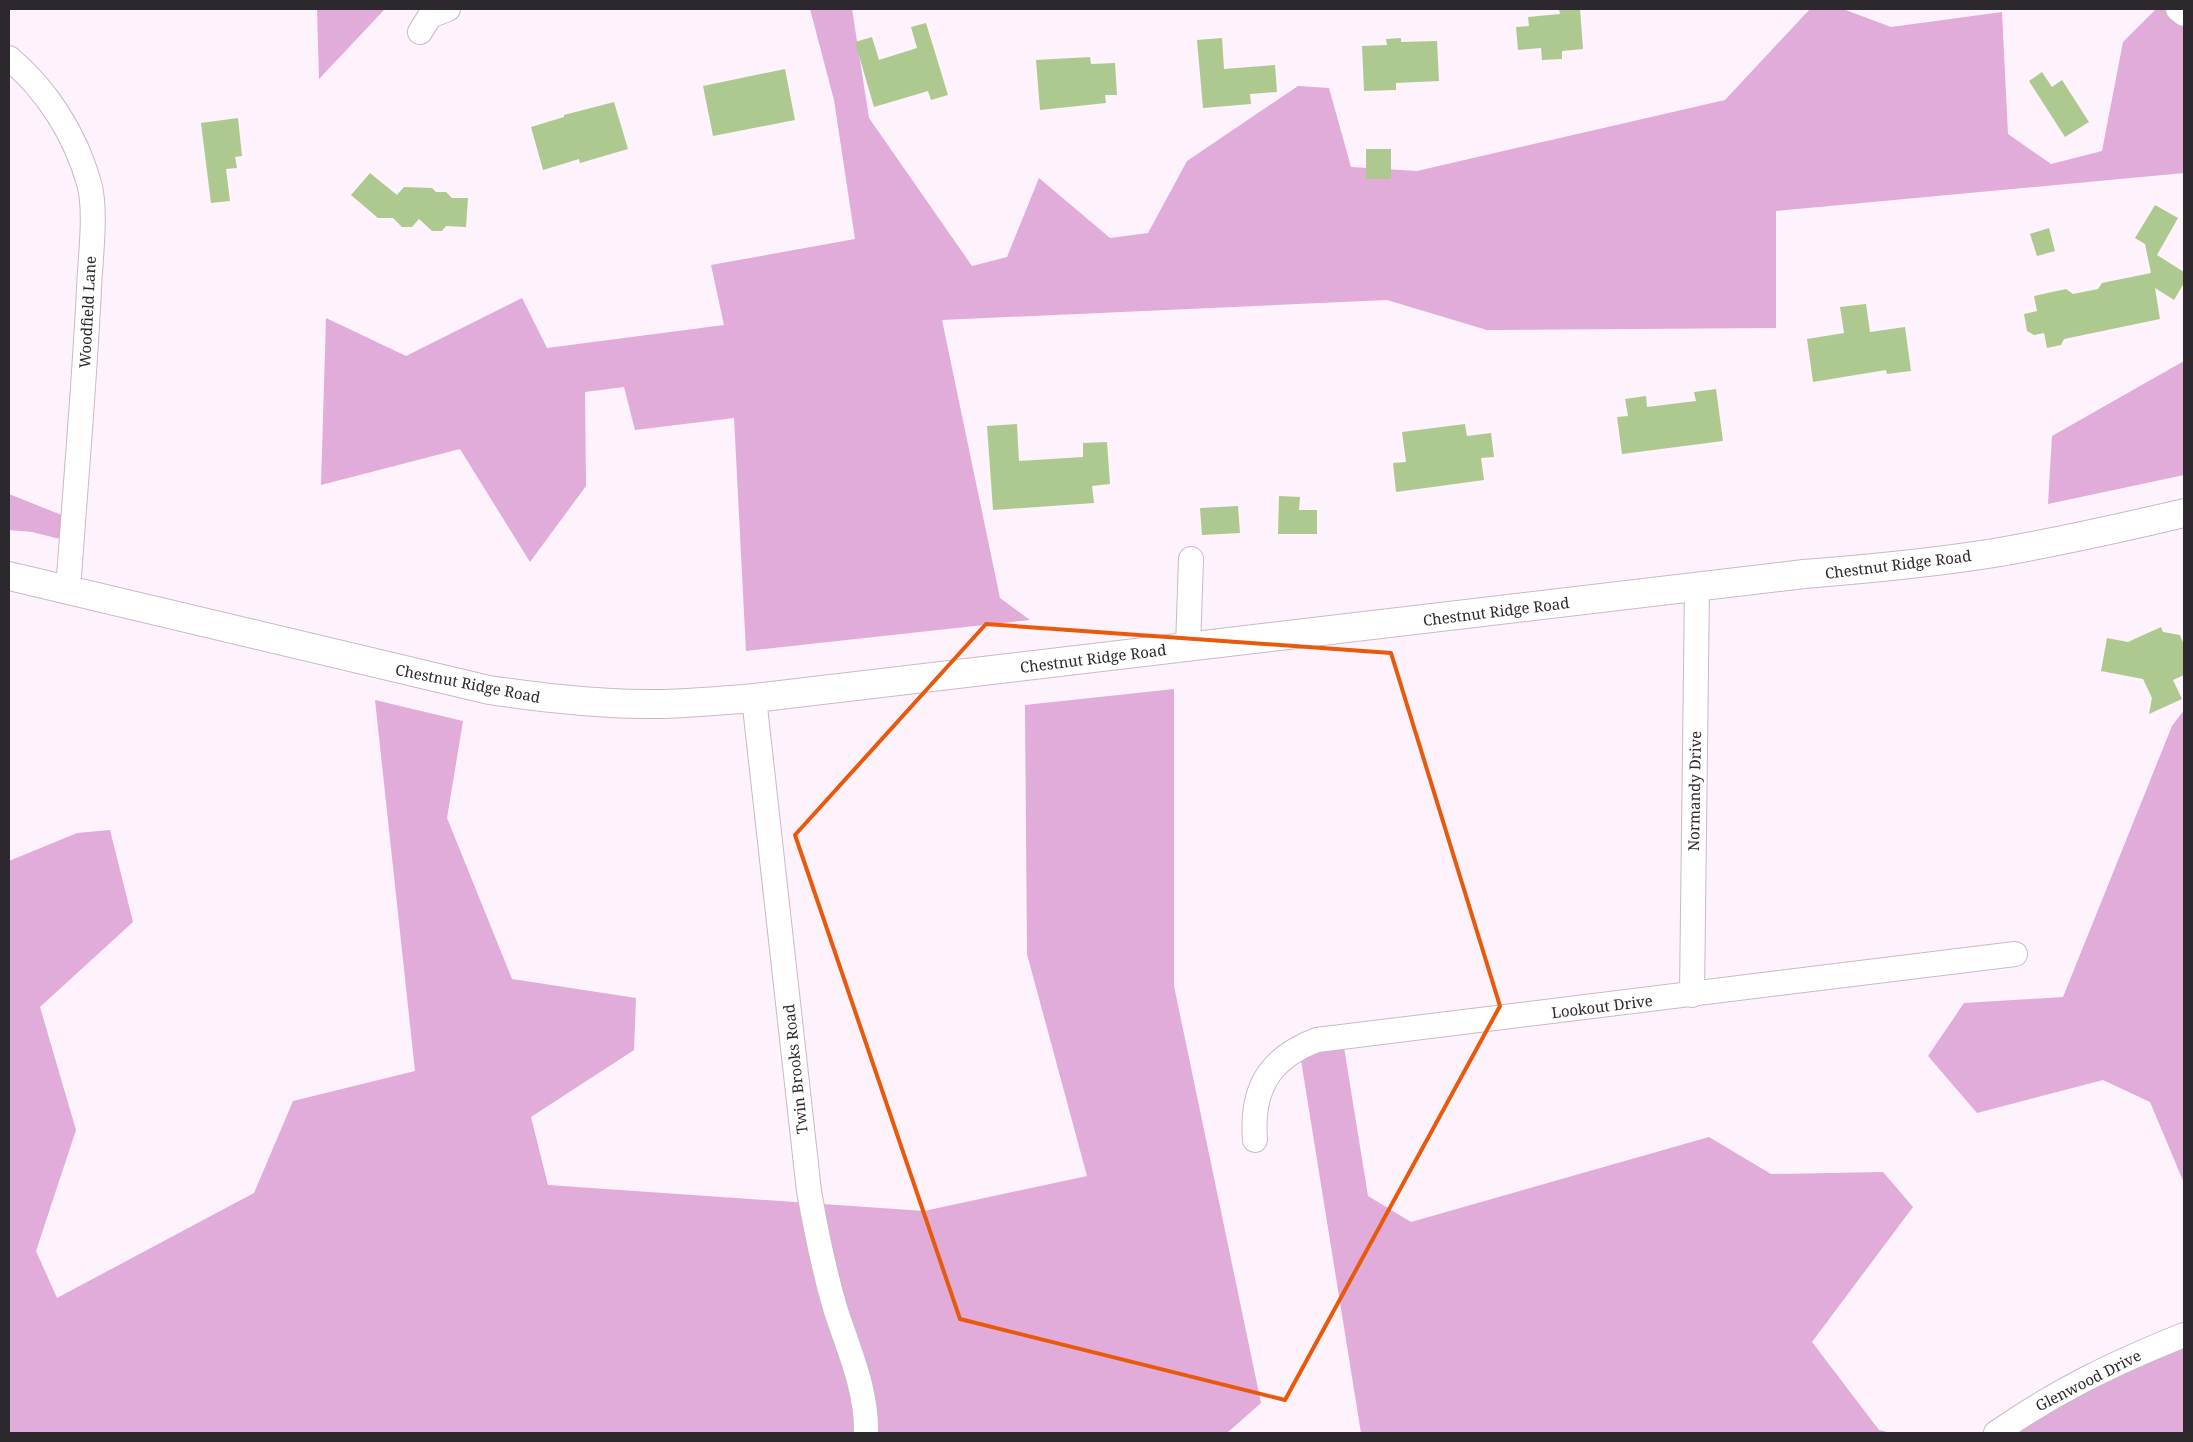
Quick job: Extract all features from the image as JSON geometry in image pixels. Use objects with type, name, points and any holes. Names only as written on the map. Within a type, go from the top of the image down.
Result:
[{"type":"main road","name":"Chestnut Ridge Road","points":[[9,576],[489,690],[551,699],[613,704],[676,704],[754,698],[1697,587],[1886,567],[1994,552],[2101,532],[2184,513]]},
{"type":"street","points":[[420,32],[430,16],[448,9]]},
{"type":"street","points":[[2178,9],[2184,14]]},
{"type":"street","name":"Woodfield Lane","points":[[9,58],[43,91],[62,119],[77,150],[90,185],[92,214],[88,311],[68,591]]},
{"type":"street","points":[[1188,647],[1191,560]]},
{"type":"street","name":"Normandy Drive","points":[[1692,995],[1697,587]]},
{"type":"street","name":"Twin Brooks Road","points":[[754,698],[809,1191],[818,1244],[862,1388],[866,1414],[866,1433]]},
{"type":"street","name":"Lookout Drive","points":[[1255,1140],[1255,1107],[1259,1091],[1269,1073],[1282,1058],[1300,1046],[1317,1040],[2015,954]]},
{"type":"street","name":"Glenwood Drive","points":[[1996,1433],[2031,1409],[2081,1380],[2123,1360],[2184,1336]]},
{"type":"highlighted area","points":[[986,624],[1391,653],[1500,1006],[1285,1400],[960,1319],[795,835]]},
{"type":"shaded area","points":[[317,9],[385,9],[319,79]]},
{"type":"shaded area","points":[[810,9],[852,9],[869,118],[972,266],[1007,257],[1039,178],[1110,238],[1148,233],[1187,161],[1298,86],[1329,88],[1351,167],[1417,171],[1725,100],[1810,9],[1843,9],[1891,27],[2002,12],[2008,134],[2051,164],[2102,151],[2123,42],[2156,9],[2184,9],[2184,173],[1776,211],[1776,328],[1487,330],[1387,300],[942,320],[1000,598],[1030,620],[746,651],[734,418],[635,430],[624,387],[585,392],[586,486],[530,562],[460,449],[321,485],[326,318],[406,356],[522,298],[547,348],[724,325],[711,265],[855,239],[834,100]]},
{"type":"shaded area","points":[[2184,361],[2184,475],[2048,504],[2052,436]]},
{"type":"shaded area","points":[[9,494],[84,524],[80,544],[32,532],[9,530]]},
{"type":"shaded area","points":[[1174,689],[1174,986],[1261,1403],[1227,1433],[9,1433],[9,861],[77,833],[110,830],[133,922],[40,1007],[76,1130],[36,1251],[57,1298],[254,1193],[293,1101],[415,1071],[375,700],[463,721],[447,818],[512,979],[636,998],[634,1050],[531,1117],[548,1185],[924,1211],[1087,1176],[1027,954],[1025,705]]},
{"type":"shaded area","points":[[2184,710],[2184,1183],[2150,1102],[2103,1080],[1977,1113],[1928,1056],[1964,1003],[2063,997],[2172,726]]},
{"type":"shaded area","points":[[1342,1035],[1368,1196],[1411,1222],[1709,1137],[1771,1174],[1883,1172],[1913,1207],[1812,1342],[1879,1430],[1892,1433],[1361,1433],[1300,1054]]},
{"type":"shaded area","points":[[2184,1337],[2184,1433],[2012,1433]]},
{"type":"building","points":[[1559,9],[1580,9],[1583,49],[1562,51],[1562,59],[1542,60],[1541,48],[1518,50],[1516,27],[1529,26],[1528,17],[1560,14]]},
{"type":"building","points":[[926,23],[948,95],[931,100],[928,91],[874,107],[855,42],[872,37],[879,60],[917,48],[911,27]]},
{"type":"building","points":[[1222,38],[1224,69],[1275,65],[1277,92],[1250,94],[1251,104],[1203,108],[1197,40]]},
{"type":"building","points":[[1401,38],[1401,42],[1437,41],[1439,81],[1396,83],[1396,90],[1364,91],[1362,46],[1387,45],[1386,39]]},
{"type":"building","points":[[1090,57],[1091,64],[1115,63],[1117,95],[1105,95],[1106,103],[1040,110],[1036,60]]},
{"type":"building","points":[[785,69],[795,120],[713,136],[703,86]]},
{"type":"building","points":[[2042,72],[2052,87],[2062,80],[2089,122],[2065,137],[2029,81]]},
{"type":"building","points":[[614,102],[628,149],[580,163],[579,159],[543,170],[531,127],[564,117],[564,115]]},
{"type":"building","points":[[238,118],[242,156],[235,157],[237,168],[226,169],[230,201],[211,203],[201,123]]},
{"type":"building","points":[[1366,149],[1391,149],[1391,179],[1366,179]]},
{"type":"building","points":[[370,173],[397,195],[404,187],[432,188],[436,192],[446,192],[452,198],[468,198],[466,227],[446,226],[442,231],[432,231],[419,219],[412,227],[402,227],[393,218],[378,218],[351,195]]},
{"type":"building","points":[[2155,205],[2178,218],[2157,255],[2184,272],[2184,283],[2174,300],[2155,288],[2160,319],[2064,339],[2061,345],[2047,348],[2044,333],[2034,335],[2027,331],[2024,314],[2037,311],[2034,296],[2066,289],[2073,294],[2098,289],[2102,283],[2151,273],[2145,244],[2135,238]]},
{"type":"building","points":[[2049,228],[2055,251],[2037,256],[2030,234]]},
{"type":"building","points":[[1866,304],[1870,332],[1905,327],[1911,371],[1887,374],[1886,370],[1813,382],[1807,339],[1844,333],[1840,307]]},
{"type":"building","points":[[1716,389],[1723,441],[1622,454],[1617,417],[1628,416],[1625,399],[1646,396],[1647,407],[1696,401],[1694,392]]},
{"type":"building","points":[[1017,424],[1019,461],[1083,457],[1083,443],[1107,442],[1110,484],[1092,486],[1094,503],[993,510],[987,426]]},
{"type":"building","points":[[1465,424],[1467,436],[1491,433],[1494,457],[1481,458],[1484,480],[1396,492],[1393,463],[1406,462],[1402,432]]},
{"type":"building","points":[[1279,496],[1300,497],[1299,510],[1317,510],[1317,534],[1278,534]]},
{"type":"building","points":[[1238,506],[1240,533],[1202,535],[1200,508]]},
{"type":"building","points":[[2161,627],[2163,632],[2180,635],[2184,645],[2184,675],[2173,680],[2182,699],[2149,714],[2152,698],[2143,679],[2101,671],[2107,638],[2128,642]]}]
